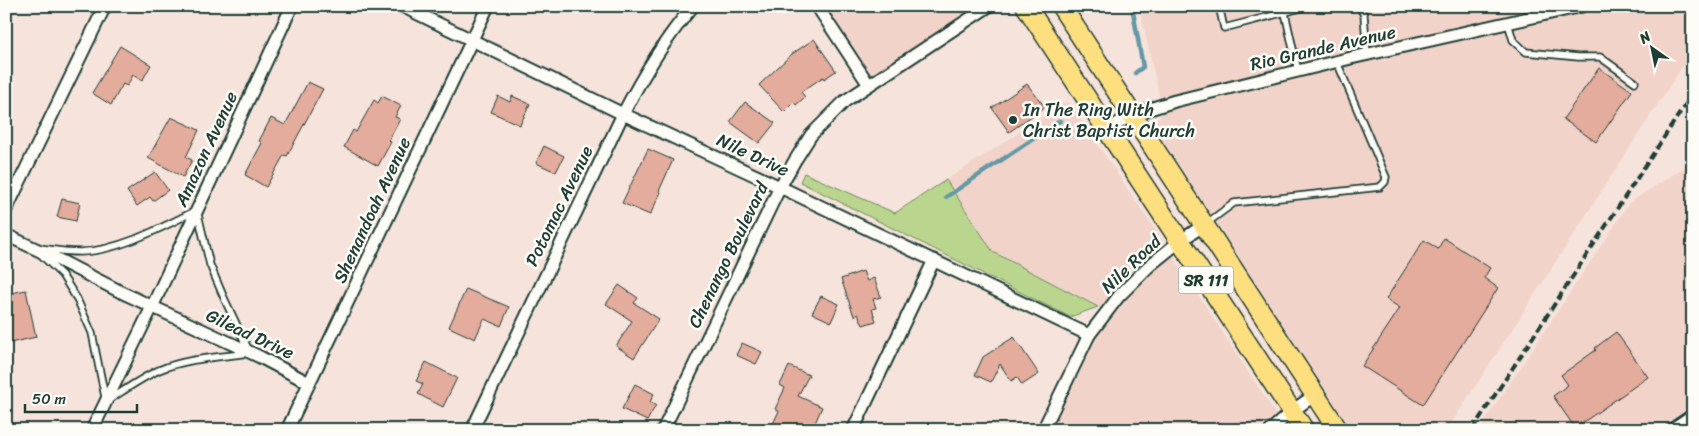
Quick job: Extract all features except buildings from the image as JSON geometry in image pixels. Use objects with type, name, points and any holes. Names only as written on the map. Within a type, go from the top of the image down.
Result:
[{"type":"main road","name":"SR 111","points":[[1026,6],[1106,131],[1304,430]]},
{"type":"main road","name":"SR 111","points":[[1060,6],[1338,430]]},
{"type":"street","points":[[6,210],[105,6]]},
{"type":"street","name":"Amazon Avenue","points":[[92,430],[152,307],[292,6]]},
{"type":"street","name":"Nile Drive","points":[[402,6],[623,114],[1089,335]]},
{"type":"street","name":"Shenandoah Avenue","points":[[286,430],[488,6]]},
{"type":"street","name":"Potomac Avenue","points":[[472,430],[643,75],[672,30],[693,6]]},
{"type":"street","points":[[817,6],[869,85]]},
{"type":"street","name":"Chenango Boulevard","points":[[663,430],[780,187],[811,135],[846,101],[990,6]]},
{"type":"street","name":"Rio Grande Avenue","points":[[1106,131],[1131,115],[1175,101],[1508,23],[1536,11],[1582,6]]},
{"type":"street","name":"Nile Road","points":[[1089,335],[1119,296],[1149,266],[1180,241],[1204,225]]},
{"type":"street","points":[[6,235],[152,307]]},
{"type":"street","points":[[853,430],[934,260]]},
{"type":"street","name":"Gilead Drive","points":[[152,307],[310,382]]},
{"type":"street","points":[[1043,430],[1089,335]]},
{"type":"street","points":[[1271,430],[1292,411],[1316,395]]},
{"type":"street","points":[[1670,430],[1693,415]]},
{"type":"lane","points":[[1219,6],[1224,28],[1309,6]]},
{"type":"lane","points":[[1359,6],[1364,15],[1367,55]]},
{"type":"lane","points":[[1285,13],[1298,71]]},
{"type":"lane","points":[[1508,23],[1513,40],[1526,52],[1600,57],[1635,82]]},
{"type":"lane","points":[[1204,225],[1234,203],[1380,187],[1385,182],[1386,177],[1337,62]]},
{"type":"lane","points":[[197,210],[210,265],[250,353],[209,358],[158,370],[106,402],[92,333],[77,299],[62,275],[33,247],[81,252],[110,247],[143,237],[197,210]]},
{"type":"shaded area","points":[[824,6],[1002,6],[879,89]]},
{"type":"shaded area","points":[[1139,6],[1693,6],[1693,50],[1447,430],[1352,430],[1152,124],[1163,113]]},
{"type":"shaded area","points":[[1068,101],[1173,256],[1286,430],[1051,430],[1094,338],[1112,314],[993,252],[946,180]]},
{"type":"shaded area","points":[[1693,162],[1693,405],[1656,430],[1479,430],[1630,202]]},
{"type":"green space","points":[[804,173],[895,213],[946,180],[993,252],[1098,307],[1070,317],[800,182]]},
{"type":"waterway","points":[[1132,6],[1143,67],[1135,73]]},
{"type":"waterway","points":[[946,197],[1060,121]]},
{"type":"railway","points":[[1472,430],[1693,93]]},
{"type":"place","name":"In The Ring With Christ Baptist Church","points":[[1013,120]]}]
